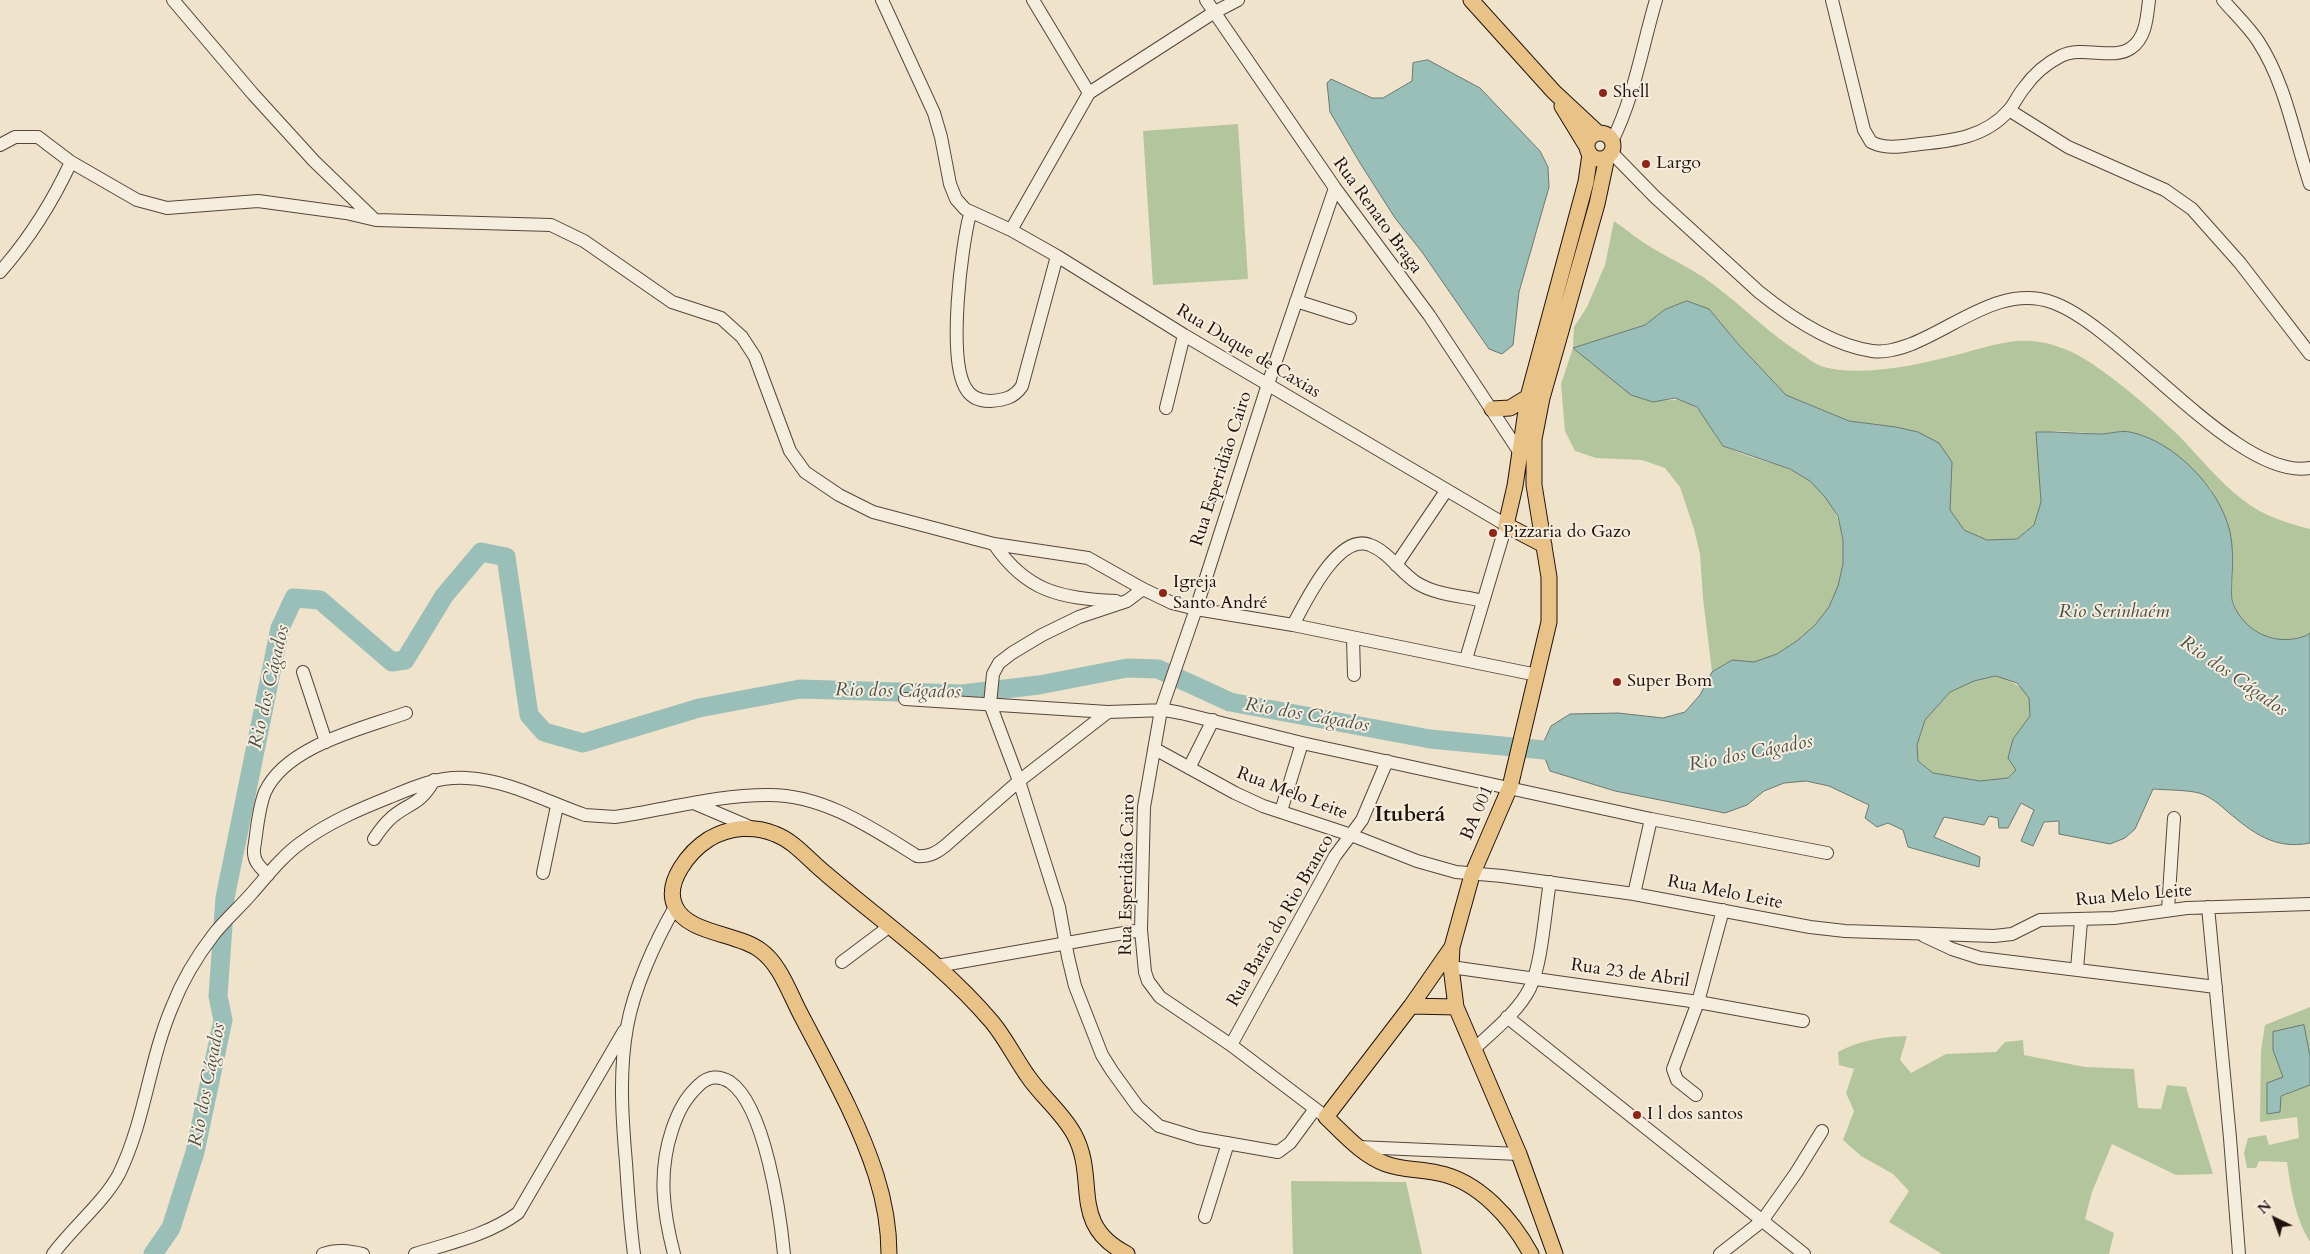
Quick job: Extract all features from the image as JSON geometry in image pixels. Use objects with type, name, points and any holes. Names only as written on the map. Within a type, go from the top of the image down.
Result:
[{"type":"main road","points":[[1471,0],[1554,92],[1598,133],[1608,137],[1610,150],[1596,158],[1588,150],[1554,92]]},
{"type":"main road","points":[[1544,545],[1506,525],[1520,453],[1528,397],[1586,182],[1589,140],[1598,133]]},
{"type":"main road","name":"BA 001","points":[[1452,947],[1472,875],[1510,783],[1549,622],[1550,598],[1534,485],[1534,439],[1542,398],[1597,204],[1610,150]]},
{"type":"main road","points":[[1492,409],[1510,408],[1528,397]]},
{"type":"main road","points":[[889,1254],[887,1220],[876,1176],[867,1150],[828,1067],[778,970],[761,950],[750,944],[699,926],[683,916],[675,907],[673,888],[679,872],[691,853],[702,843],[718,834],[750,827],[783,837],[937,966],[992,1022],[1027,1075],[1066,1122],[1081,1151],[1090,1214],[1096,1228],[1105,1241],[1127,1254]]},
{"type":"main road","points":[[1452,947],[1451,966],[1456,1007],[1519,1154],[1555,1254]]},
{"type":"main road","points":[[1452,947],[1411,1006],[1321,1113],[1358,1147],[1386,1164],[1440,1173],[1466,1184],[1499,1210],[1515,1229],[1530,1254]]},
{"type":"main road","points":[[1411,1006],[1456,1007]]},
{"type":"street","points":[[173,0],[308,155],[376,220]]},
{"type":"street","points":[[882,0],[934,113],[941,137],[950,184],[956,199],[970,214],[962,249],[958,350],[961,378],[967,391],[974,398],[988,401],[1012,397],[1022,386],[1057,256]]},
{"type":"street","points":[[1033,0],[1089,93]]},
{"type":"street","name":"Rua Renato Braga","points":[[1206,0],[1335,188],[1429,315],[1520,453]]},
{"type":"street","points":[[1011,230],[1089,93],[1213,12],[1238,0]]},
{"type":"street","points":[[1832,0],[1862,122],[1871,142],[1888,148],[1954,140],[1971,136],[2009,110],[2035,75],[2060,57],[2072,51],[2118,53],[2131,48],[2142,36],[2147,20],[2149,0]]},
{"type":"street","points":[[2223,0],[2257,39],[2272,67],[2293,124],[2310,184]]},
{"type":"street","points":[[1657,2],[1631,92],[1610,150],[1654,197],[1759,292],[1776,305],[1823,334],[1849,345],[1873,352],[1893,350],[1920,341],[1980,310],[2013,299],[2033,297],[2052,302],[2068,309],[2103,334],[2230,438],[2258,456],[2291,468],[2310,468]]},
{"type":"street","points":[[2009,110],[2068,147],[2165,190],[2192,209],[2240,263],[2310,354]]},
{"type":"street","points":[[0,145],[15,137],[38,138],[71,162],[138,200],[167,208],[258,201],[346,213],[376,220],[551,226],[584,241],[672,302],[721,318],[742,337],[755,356],[790,451],[805,472],[839,495],[873,512],[994,544],[1088,558],[1143,589],[1194,614],[1293,625],[1537,675]]},
{"type":"street","points":[[0,272],[18,252],[40,221],[71,162]]},
{"type":"street","name":"Rua Esperidião Cairo","points":[[1321,1113],[1232,1045],[1172,1006],[1153,989],[1145,972],[1141,930],[1144,808],[1161,710],[1268,384],[1335,188]]},
{"type":"street","name":"Rua Duque de Caxias","points":[[970,214],[1011,230],[1057,256],[1446,491],[1506,525]]},
{"type":"street","points":[[1296,301],[1350,318]]},
{"type":"street","points":[[1166,408],[1184,334]]},
{"type":"street","points":[[1396,565],[1446,491]]},
{"type":"street","points":[[1466,659],[1506,525]]},
{"type":"street","points":[[994,544],[1018,573],[1036,586],[1048,591],[1090,600],[1127,601]]},
{"type":"street","points":[[1293,625],[1309,595],[1329,565],[1357,544],[1368,544],[1425,587],[1484,601]]},
{"type":"street","points":[[1143,589],[1127,601],[1099,609],[1042,635],[999,663],[993,674],[990,701],[1019,782],[1059,907],[1075,986],[1102,1055],[1138,1107],[1159,1126],[1190,1136],[1278,1152],[1321,1113]]},
{"type":"street","points":[[1353,638],[1354,675]]},
{"type":"street","points":[[303,672],[326,742]]},
{"type":"street","points":[[905,699],[990,701],[1108,712],[1161,710],[1213,720],[1302,743],[1387,761],[1510,783],[1651,819],[1827,854]]},
{"type":"street","points":[[53,1254],[107,1192],[118,1175],[137,1129],[162,1033],[172,1007],[194,962],[214,934],[236,909],[299,843],[340,818],[434,780],[468,778],[488,781],[585,815],[615,817],[767,795],[802,800],[861,821],[917,856],[926,857],[936,853],[945,846],[1019,782],[1108,712]]},
{"type":"street","points":[[268,875],[253,857],[264,794],[282,768],[297,757],[326,742],[406,713]]},
{"type":"street","points":[[1189,768],[1213,720]]},
{"type":"street","points":[[1281,811],[1302,743]]},
{"type":"street","name":"Rua Melo Leite","points":[[1155,749],[1236,794],[1417,861],[1456,872],[1550,882],[1634,894],[1810,927],[1919,934],[2006,935],[2040,920],[2081,921],[2114,918],[2168,909],[2310,904]]},
{"type":"street","name":"Rua Barão do Rio Branco","points":[[1232,1045],[1335,856],[1367,811],[1387,761]]},
{"type":"street","points":[[374,840],[389,820],[415,804],[427,793],[434,780]]},
{"type":"street","points":[[696,804],[750,827]]},
{"type":"street","points":[[543,873],[557,806]]},
{"type":"street","points":[[2168,909],[2174,818]]},
{"type":"street","points":[[1634,894],[1651,819]]},
{"type":"street","points":[[1473,1050],[1507,1017],[1526,994],[1534,978],[1550,882]]},
{"type":"street","points":[[634,1254],[622,1103],[622,1060],[627,1025],[651,955],[675,907]]},
{"type":"street","points":[[2208,907],[2239,1254]]},
{"type":"street","points":[[1696,1095],[1677,1080],[1673,1069],[1698,1002],[1723,910]]},
{"type":"street","points":[[2077,969],[2081,921]]},
{"type":"street","points":[[842,962],[890,926]]},
{"type":"street","points":[[937,966],[1141,930]]},
{"type":"street","points":[[1919,934],[1952,950],[1980,958],[2216,987]]},
{"type":"street","name":"Rua 23 de Abril","points":[[1451,966],[1698,1002],[1804,1021]]},
{"type":"street","points":[[1507,1017],[1804,1254]]},
{"type":"street","points":[[414,1254],[479,1234],[507,1221],[518,1213],[627,1025]]},
{"type":"street","points":[[674,1254],[669,1234],[663,1187],[663,1164],[666,1148],[685,1100],[702,1082],[714,1077],[729,1082],[735,1087],[759,1130],[774,1187],[784,1254]]},
{"type":"street","points":[[1720,1254],[1762,1221],[1796,1173],[1822,1131]]},
{"type":"street","points":[[1205,1217],[1228,1143]]},
{"type":"street","points":[[1358,1147],[1519,1154]]},
{"type":"street","points":[[323,1254],[346,1250],[363,1254]]},
{"type":"green space","points":[[1238,124],[1248,279],[1153,285],[1143,131]]},
{"type":"green space","points":[[1614,221],[1649,246],[1703,277],[1791,347],[1824,367],[1856,371],[1890,368],[1999,344],[2024,341],[2038,342],[2067,350],[2094,365],[2139,400],[2177,434],[2225,485],[2250,505],[2275,518],[2310,529],[2310,633],[2306,637],[2282,641],[2259,634],[2240,619],[2232,598],[2233,552],[2211,489],[2179,457],[2128,431],[2104,434],[2059,431],[2036,432],[2041,502],[2034,525],[2017,539],[1987,540],[1964,530],[1950,510],[1952,462],[1918,432],[1849,421],[1786,395],[1739,345],[1709,309],[1664,310],[1645,325],[1573,348],[1574,327],[1587,307],[1605,265]]},
{"type":"green space","points":[[1573,348],[1653,402],[1675,400],[1690,403],[1701,413],[1723,445],[1746,455],[1789,469],[1809,480],[1822,492],[1832,506],[1839,522],[1844,556],[1837,591],[1829,607],[1819,621],[1800,639],[1779,653],[1760,661],[1737,660],[1724,664],[1712,672],[1700,554],[1680,487],[1665,468],[1642,460],[1596,458],[1575,451],[1565,431],[1561,384]]},
{"type":"green space","points":[[1996,676],[2017,685],[2027,694],[2030,700],[2030,716],[2014,739],[2016,770],[2008,778],[1980,781],[1933,773],[1918,761],[1917,745],[1925,720],[1950,692],[1973,681]]},
{"type":"green space","points":[[2310,1007],[2310,1056],[2273,1050],[2283,1077],[2267,1114],[2280,1112],[2280,1097],[2310,1085],[2310,1242],[2297,1214],[2287,1162],[2259,1161],[2256,1168],[2247,1168],[2244,1153],[2248,1138],[2266,1135],[2269,1145],[2299,1138],[2297,1117],[2260,1122],[2261,1051],[2265,1025]]},
{"type":"green space","points":[[1907,1036],[1900,1060],[1911,1073],[1946,1054],[1996,1052],[2005,1042],[2023,1040],[2024,1055],[2085,1067],[2134,1069],[2138,1108],[2161,1109],[2167,1085],[2186,1087],[2213,1174],[2176,1175],[2112,1144],[2092,1192],[2085,1219],[2114,1233],[2109,1254],[1942,1254],[1889,1222],[1909,1191],[1893,1174],[1861,1156],[1843,1140],[1854,1111],[1846,1093],[1854,1069],[1839,1065],[1838,1052],[1871,1040]]},
{"type":"green space","points":[[1291,1181],[1406,1182],[1422,1254],[1293,1254]]},
{"type":"water","points":[[1428,60],[1480,88],[1540,151],[1548,167],[1549,187],[1519,292],[1513,345],[1502,354],[1489,349],[1422,252],[1395,218],[1330,112],[1327,83],[1331,79],[1372,98],[1383,98],[1412,81],[1413,63]]},
{"type":"water","name":"Rio Serinhaém","points":[[1687,301],[1709,309],[1739,345],[1786,395],[1849,421],[1918,432],[1939,443],[1952,462],[1950,510],[1964,530],[1987,540],[2017,539],[2034,525],[2041,502],[2036,432],[2100,434],[2130,432],[2147,437],[2163,445],[2178,456],[2206,483],[2225,515],[2232,549],[2232,600],[2241,618],[2255,631],[2273,638],[2293,639],[2310,633],[2310,843],[2286,844],[2265,838],[2246,827],[2215,801],[2203,794],[2189,791],[2153,789],[2135,829],[2125,838],[2110,844],[2059,834],[2059,821],[2044,822],[2033,846],[2021,841],[2034,810],[2021,803],[2008,828],[1999,828],[1998,818],[1989,816],[1984,825],[1944,817],[1934,837],[1980,857],[1979,867],[1908,847],[1903,830],[1888,823],[1877,827],[1865,818],[1869,805],[1829,786],[1806,781],[1784,783],[1764,791],[1747,805],[1725,813],[1615,791],[1550,771],[1541,748],[1551,726],[1570,714],[1618,713],[1663,718],[1685,712],[1700,695],[1712,672],[1732,660],[1754,662],[1777,654],[1798,640],[1815,625],[1829,607],[1838,586],[1843,564],[1843,540],[1838,516],[1825,497],[1810,481],[1790,469],[1723,446],[1697,407],[1675,398],[1653,402],[1631,395],[1573,348],[1645,325],[1664,310]],"holes":[[[1996,676],[2017,683],[2029,698],[2030,716],[2013,739],[2008,758],[2016,770],[2008,778],[1980,781],[1933,773],[1918,761],[1917,745],[1925,720],[1950,692],[1974,681]]]},
{"type":"water","points":[[2304,1025],[2310,1056],[2310,1085],[2281,1096],[2280,1112],[2267,1114],[2267,1083],[2283,1077],[2273,1050],[2273,1032]]},
{"type":"waterway","name":"Rio dos Cágados","points":[[153,1254],[171,1228],[195,1152],[223,1020],[218,996],[225,898],[280,628],[294,598],[320,600],[392,662],[405,660],[444,596],[481,552],[506,557],[529,715],[544,732],[583,743],[699,708],[800,689],[962,694],[1039,685],[1127,668],[1158,669],[1230,702],[1430,739],[1565,752]]},
{"type":"place","name":"Shell","points":[[1603,93]]},
{"type":"place","name":"Largo","points":[[1646,164]]},
{"type":"place","name":"Pizzaria do Gazo","points":[[1493,533]]},
{"type":"place","name":"Igreja Santo André","points":[[1163,593]]},
{"type":"place","name":"Super Bom","points":[[1617,682]]},
{"type":"place","name":"I l dos santos","points":[[1637,1115]]},
{"type":"district","name":"Ituberá","points":[[1410,816]]}]
